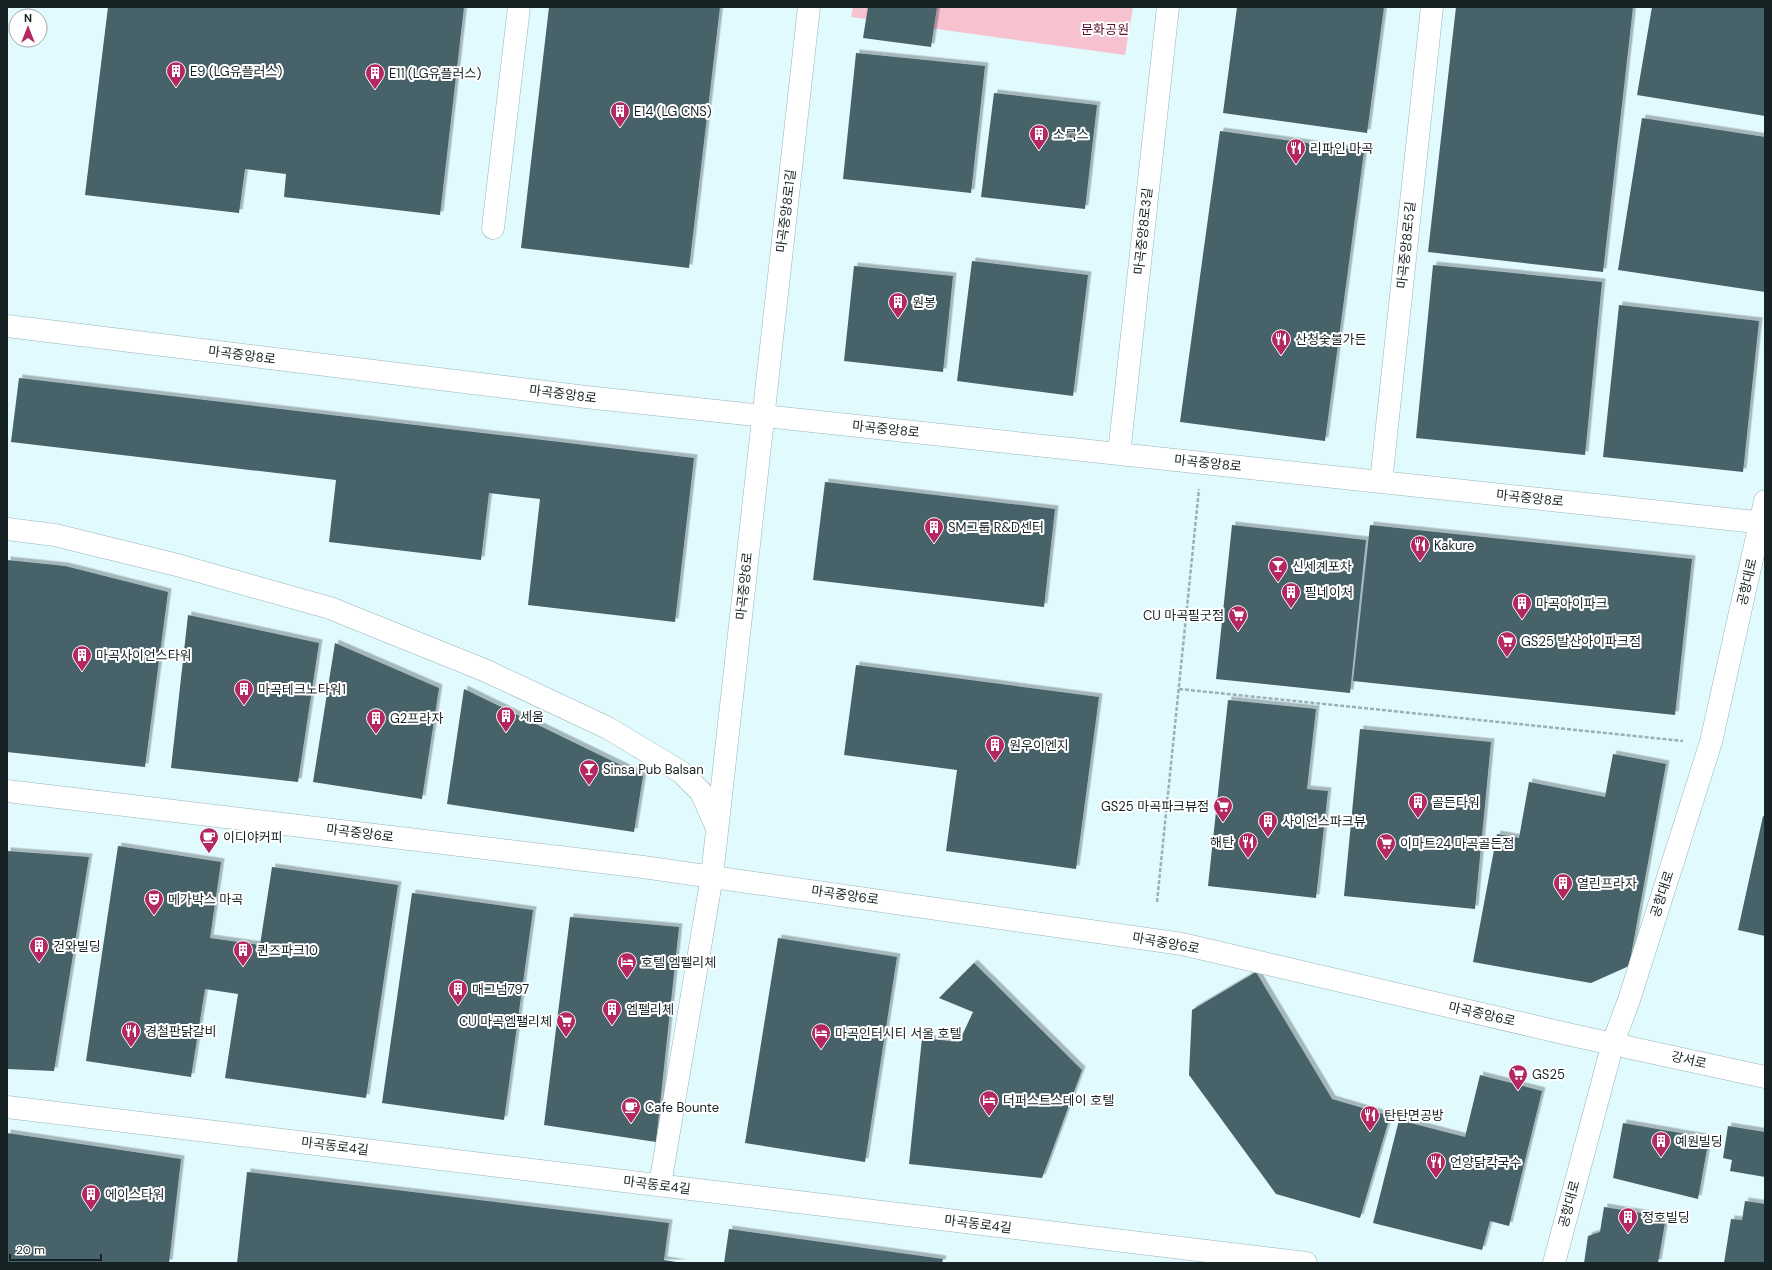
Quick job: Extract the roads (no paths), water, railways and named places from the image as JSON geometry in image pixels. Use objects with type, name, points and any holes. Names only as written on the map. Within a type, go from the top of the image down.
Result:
[{"type":"street","points":[[493,228],[519,7]]},
{"type":"street","name":"마곡중앙8로1길","points":[[763,416],[810,7]]},
{"type":"street","name":"마곡중앙8로3길","points":[[1119,454],[1168,7]]},
{"type":"street","name":"마곡중앙8로5길","points":[[1381,482],[1432,7]]},
{"type":"street","name":"마곡중앙8로","points":[[7,326],[586,397],[1762,523]]},
{"type":"street","name":"마곡중앙6로","points":[[660,1186],[712,876],[763,416]]},
{"type":"street","name":"공항대로","points":[[1554,1263],[1613,1043],[1629,1000],[1711,742],[1762,523],[1765,501]]},
{"type":"street","points":[[7,529],[55,535],[177,565],[330,608],[484,670],[608,728],[681,772],[701,792],[717,828]]},
{"type":"street","name":"마곡중앙6로","points":[[7,791],[712,876],[1182,944],[1576,1036],[1613,1043]]},
{"type":"street","name":"강서로","points":[[1613,1043],[1765,1077]]},
{"type":"street","name":"마곡동로4길","points":[[7,1107],[1306,1263]]},
{"type":"place","name":"E9 (LG유플러스)","points":[[176,88]]},
{"type":"place","name":"E11 (LG유플러스)","points":[[375,90]]},
{"type":"place","name":"E14 (LG CNS)","points":[[620,128]]},
{"type":"place","name":"소룩스","points":[[1039,151]]},
{"type":"place","name":"리파인 마곡","points":[[1296,165]]},
{"type":"place","name":"원봉","points":[[898,319]]},
{"type":"place","name":"산청숯불가든","points":[[1281,356]]},
{"type":"place","name":"SM그룹 R&D센터","points":[[934,544]]},
{"type":"place","name":"Kakure","points":[[1420,562]]},
{"type":"place","name":"신세계포차","points":[[1278,583]]},
{"type":"place","name":"필네이처","points":[[1291,609]]},
{"type":"place","name":"마곡아이파크","points":[[1522,620]]},
{"type":"place","name":"CU 마곡필굿점","points":[[1238,632]]},
{"type":"place","name":"GS25 발산아이파크점","points":[[1507,658]]},
{"type":"place","name":"마곡사이언스타워","points":[[82,672]]},
{"type":"place","name":"마곡테크노타워1","points":[[244,706]]},
{"type":"place","name":"세움","points":[[506,733]]},
{"type":"place","name":"G2프라자","points":[[376,735]]},
{"type":"place","name":"원우이엔지","points":[[995,762]]},
{"type":"place","name":"Sinsa Pub Balsan","points":[[589,786]]},
{"type":"place","name":"골든타워","points":[[1418,819]]},
{"type":"place","name":"GS25 마곡파크뷰점","points":[[1223,823]]},
{"type":"place","name":"사이언스파크뷰","points":[[1268,838]]},
{"type":"place","name":"이디야커피","points":[[209,854]]},
{"type":"place","name":"해탄","points":[[1248,859]]},
{"type":"place","name":"이마트24 마곡골든점","points":[[1386,860]]},
{"type":"place","name":"열린프라자","points":[[1563,900]]},
{"type":"place","name":"메가박스 마곡","points":[[154,916]]},
{"type":"place","name":"건와빌딩","points":[[39,963]]},
{"type":"place","name":"퀸즈파크10","points":[[243,967]]},
{"type":"place","name":"호텔 엠펠리체","points":[[627,979]]},
{"type":"place","name":"매그넘797","points":[[458,1006]]},
{"type":"place","name":"엠펠리체","points":[[612,1026]]},
{"type":"place","name":"CU 마곡엠팰리체","points":[[566,1038]]},
{"type":"place","name":"경철판닭갈비","points":[[131,1048]]},
{"type":"place","name":"마곡인터시티 서울 호텔","points":[[821,1050]]},
{"type":"place","name":"GS25","points":[[1518,1091]]},
{"type":"place","name":"더퍼스트스테이 호텔","points":[[989,1117]]},
{"type":"place","name":"Cafe Bounte","points":[[631,1124]]},
{"type":"place","name":"탄탄면공방","points":[[1370,1132]]},
{"type":"place","name":"예원빌딩","points":[[1661,1158]]},
{"type":"place","name":"언양닭칵국수","points":[[1436,1179]]},
{"type":"place","name":"에이스타워","points":[[91,1211]]},
{"type":"place","name":"정호빌딩","points":[[1628,1234]]},
{"type":"park label","name":"문화공원","points":[[1105,29]]}]
